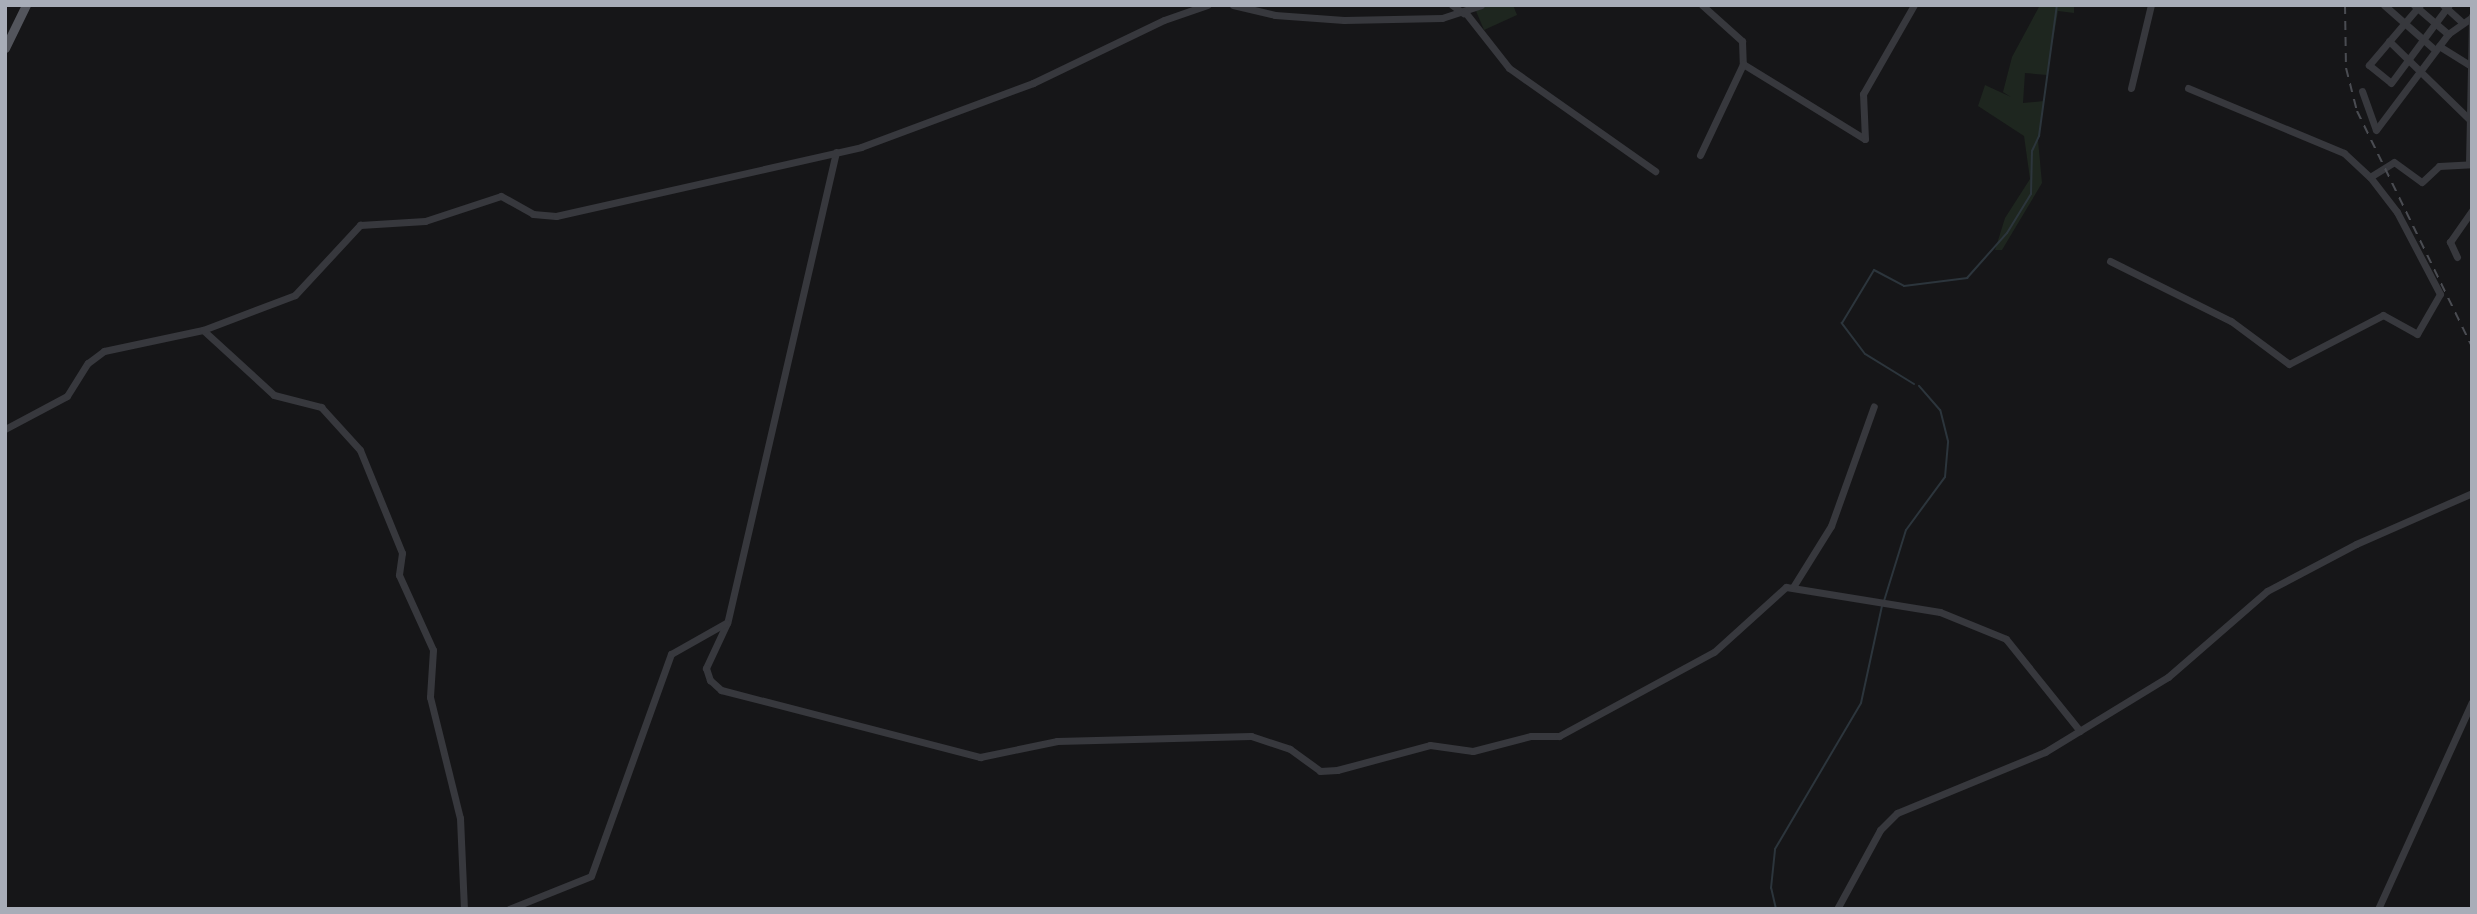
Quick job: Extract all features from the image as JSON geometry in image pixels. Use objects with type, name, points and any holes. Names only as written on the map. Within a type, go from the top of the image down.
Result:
[{"type":"main road","points":[[5,48],[26,5]]},
{"type":"street","points":[[5,429],[67,396],[88,363],[104,351],[202,330],[295,295],[360,225],[425,221],[501,196],[533,214],[556,216],[836,152],[1022,88],[1164,20],[1207,5]]},
{"type":"street","points":[[1233,5],[1333,19],[1464,13],[1481,5]]},
{"type":"street","points":[[1452,5],[1464,13],[1509,68],[1655,171]]},
{"type":"street","points":[[1700,155],[1743,64],[1742,41],[1702,5]]},
{"type":"street","points":[[1743,64],[1865,139],[1863,94],[1914,5]]},
{"type":"street","points":[[2131,88],[2151,5]]},
{"type":"street","points":[[2384,5],[2422,40],[2469,65]]},
{"type":"street","points":[[2391,14],[2397,5]]},
{"type":"street","points":[[2448,34],[2435,22],[2417,6],[2369,65],[2390,83],[2408,62],[2422,40],[2435,22],[2446,6],[2460,21]]},
{"type":"street","points":[[2361,91],[2376,130],[2418,70],[2448,34],[2460,21],[2472,17],[2469,65],[2470,164],[2439,166],[2422,182],[2393,162],[2370,177]]},
{"type":"street","points":[[2389,41],[2470,121]]},
{"type":"street","points":[[2109,261],[2231,321],[2289,364],[2383,315],[2417,334],[2440,294],[2397,212],[2370,177],[2344,153],[2188,88]]},
{"type":"street","points":[[836,152],[727,623],[706,668],[709,680],[721,690],[771,706],[980,757],[1070,740],[1251,736],[1290,749],[1320,771],[1383,762],[1430,745],[1473,751],[1531,736],[1559,736],[1714,652],[1760,606],[1793,587],[1831,526],[1874,407]]},
{"type":"street","points":[[2457,257],[2450,242],[2472,210]]},
{"type":"street","points":[[202,330],[274,396],[321,407],[360,450],[402,553],[400,575],[433,650],[430,697],[460,818],[464,909]]},
{"type":"street","points":[[1837,909],[1880,830],[1897,813],[2045,752],[2168,677],[2267,591],[2356,544],[2472,493]]},
{"type":"street","points":[[1793,587],[1940,612],[2014,644],[2080,731]]},
{"type":"street","points":[[509,909],[591,876],[671,654],[727,623]]},
{"type":"street","points":[[2378,909],[2472,702]]},
{"type":"shaded area","points":[[1489,5],[1513,5],[1517,15],[1484,30],[1476,11]]},
{"type":"shaded area","points":[[2040,5],[2074,5],[2074,13],[2058,11],[2047,75],[2025,73],[2023,103],[2044,101],[2038,140],[2042,183],[2002,250],[1995,250],[2005,218],[2030,179],[2024,136],[1978,106],[1985,85],[2011,97],[2003,92],[2012,57]]},
{"type":"waterway","points":[[1914,384],[1865,354],[1842,323],[1874,270],[1904,286],[1967,278],[2007,233],[2031,194],[2032,151],[2039,136],[2057,5]]},
{"type":"waterway","points":[[1884,601],[1906,530],[1945,477],[1948,441],[1940,410],[1919,386]]},
{"type":"waterway","points":[[1776,909],[1771,888],[1775,849],[1861,703],[1882,606]]},
{"type":"railway","points":[[2345,5],[2346,68],[2357,111],[2472,347]]}]
